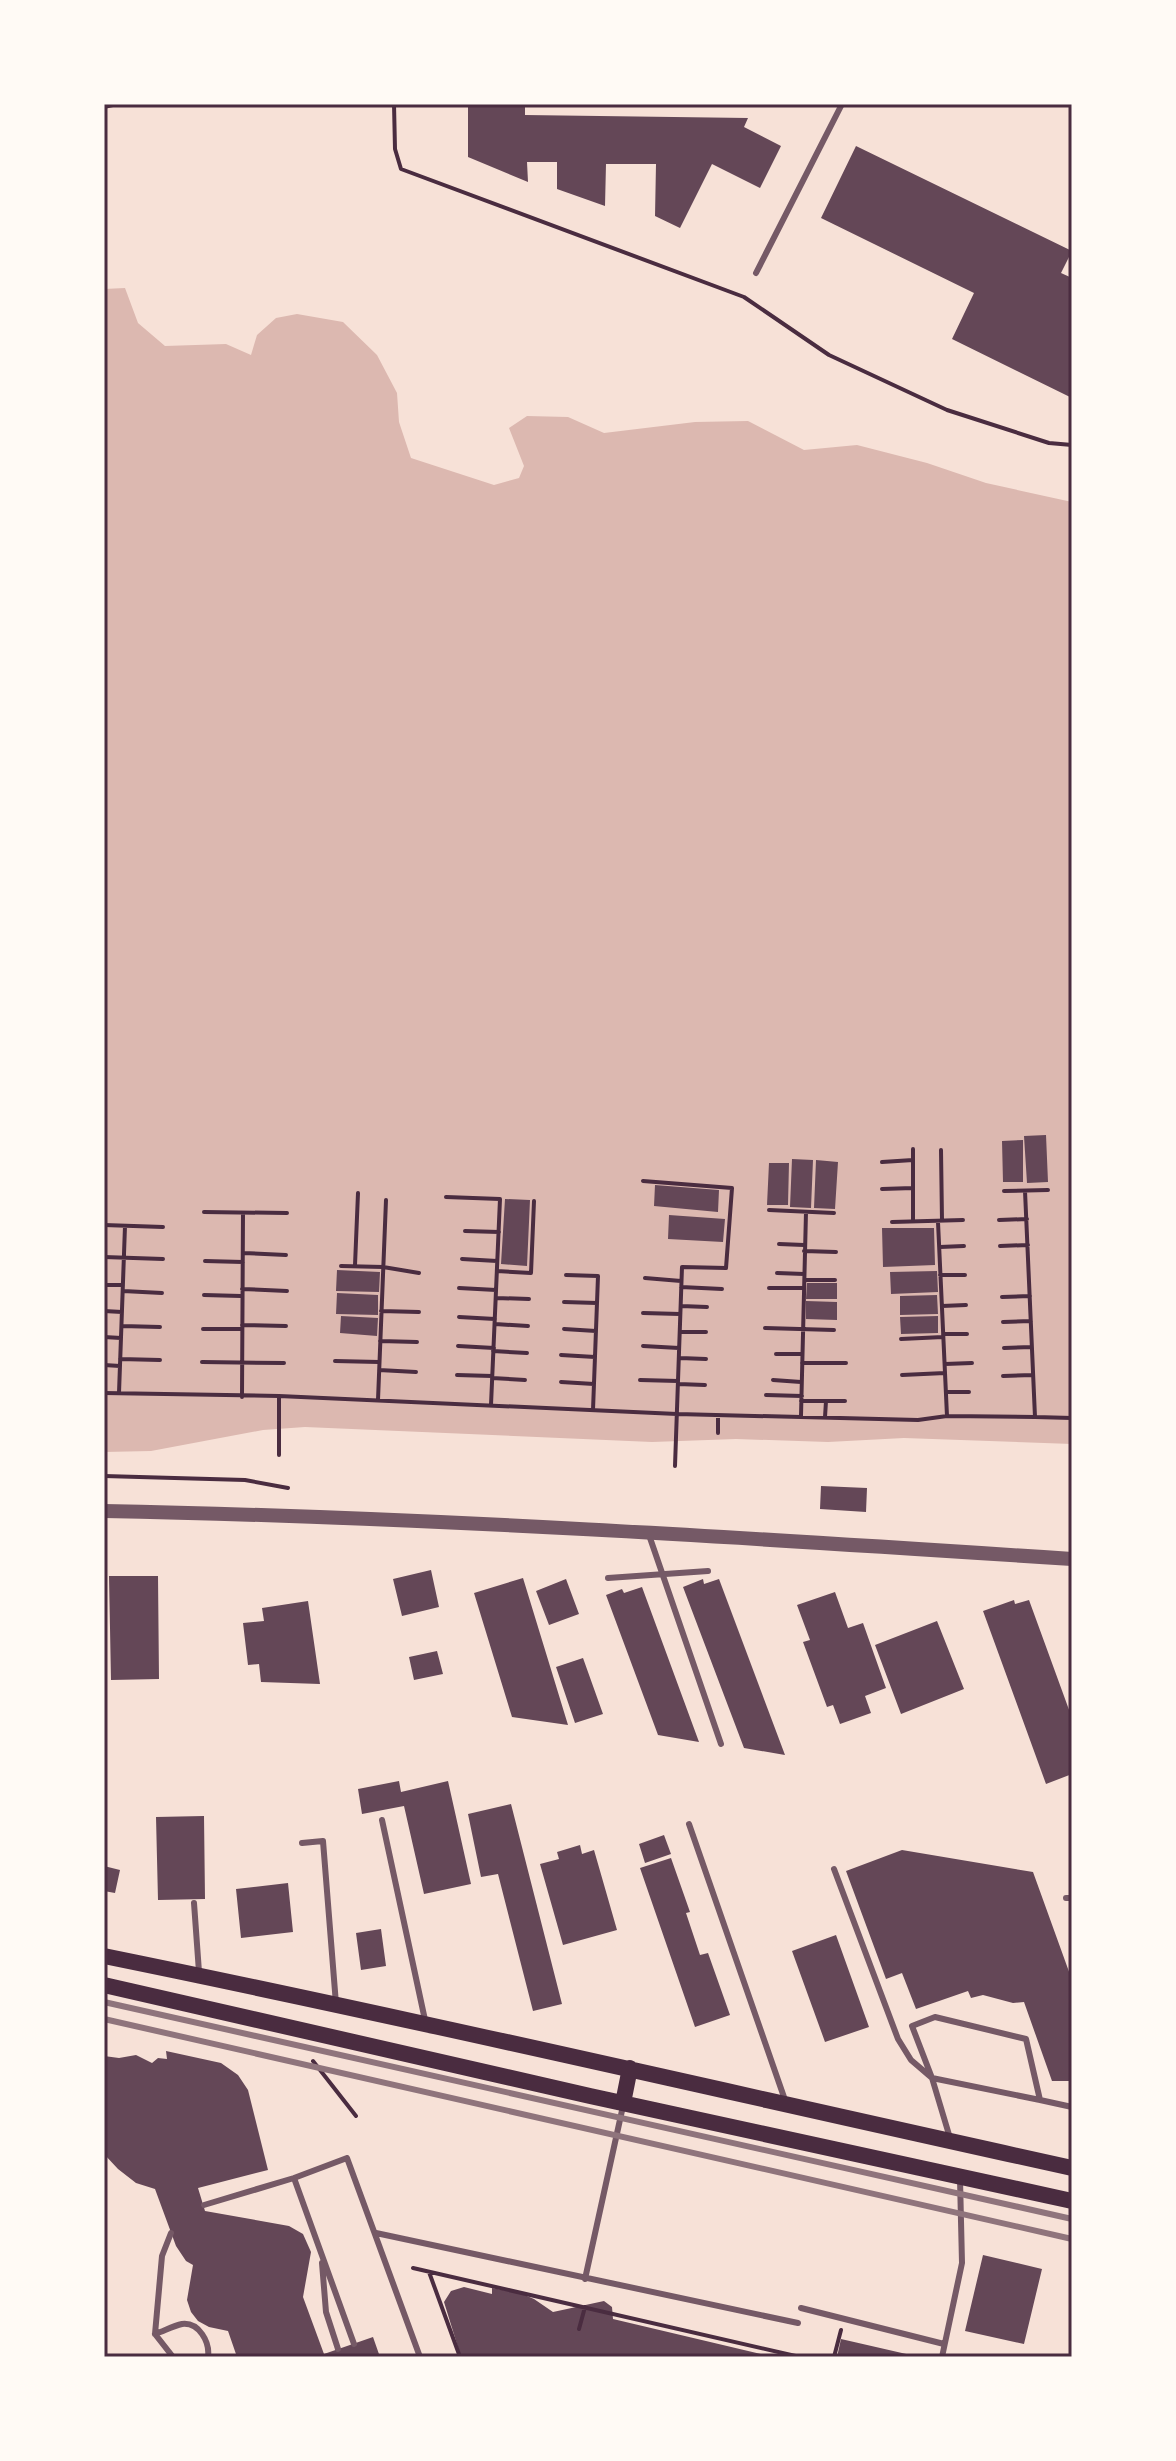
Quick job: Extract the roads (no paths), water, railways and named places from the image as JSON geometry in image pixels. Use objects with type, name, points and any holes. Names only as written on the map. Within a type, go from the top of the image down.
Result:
[{"type":"main road","points":[[104,1956],[630,2068],[1072,2168]]},
{"type":"main road","points":[[104,1985],[1072,2201]]},
{"type":"main road","points":[[623,2103],[630,2068]]},
{"type":"main road","points":[[951,2143],[960,2176]]},
{"type":"street","points":[[104,1511],[277,1514],[648,1531],[1072,1559]]},
{"type":"lane","points":[[756,273],[842,104]]},
{"type":"lane","points":[[648,1531],[721,1744]]},
{"type":"lane","points":[[608,1578],[708,1571]]},
{"type":"lane","points":[[382,1820],[426,2024]]},
{"type":"lane","points":[[689,1824],[787,2104]]},
{"type":"lane","points":[[302,1843],[323,1841],[336,2004]]},
{"type":"lane","points":[[834,1869],[898,2039],[911,2060],[932,2078],[1072,2107]]},
{"type":"lane","points":[[194,1903],[199,1976]]},
{"type":"lane","points":[[951,2143],[932,2078],[912,2026],[935,2017],[1026,2039],[1040,2100]]},
{"type":"lane","points":[[585,2279],[623,2103]]},
{"type":"lane","points":[[204,2205],[294,2178],[347,2158],[420,2357]]},
{"type":"lane","points":[[952,2357],[942,2356],[962,2263],[960,2176]]},
{"type":"lane","points":[[294,2178],[354,2344]]},
{"type":"lane","points":[[171,2233],[162,2256],[155,2334],[173,2357]]},
{"type":"lane","points":[[376,2233],[798,2323],[801,2308],[944,2344]]},
{"type":"lane","points":[[322,2255],[326,2312],[338,2349]]},
{"type":"lane","points":[[155,2334],[184,2324],[193,2326],[205,2337],[208,2357]]},
{"type":"railway","points":[[104,2002],[1072,2219]]},
{"type":"railway","points":[[104,2019],[1072,2239]]}]
